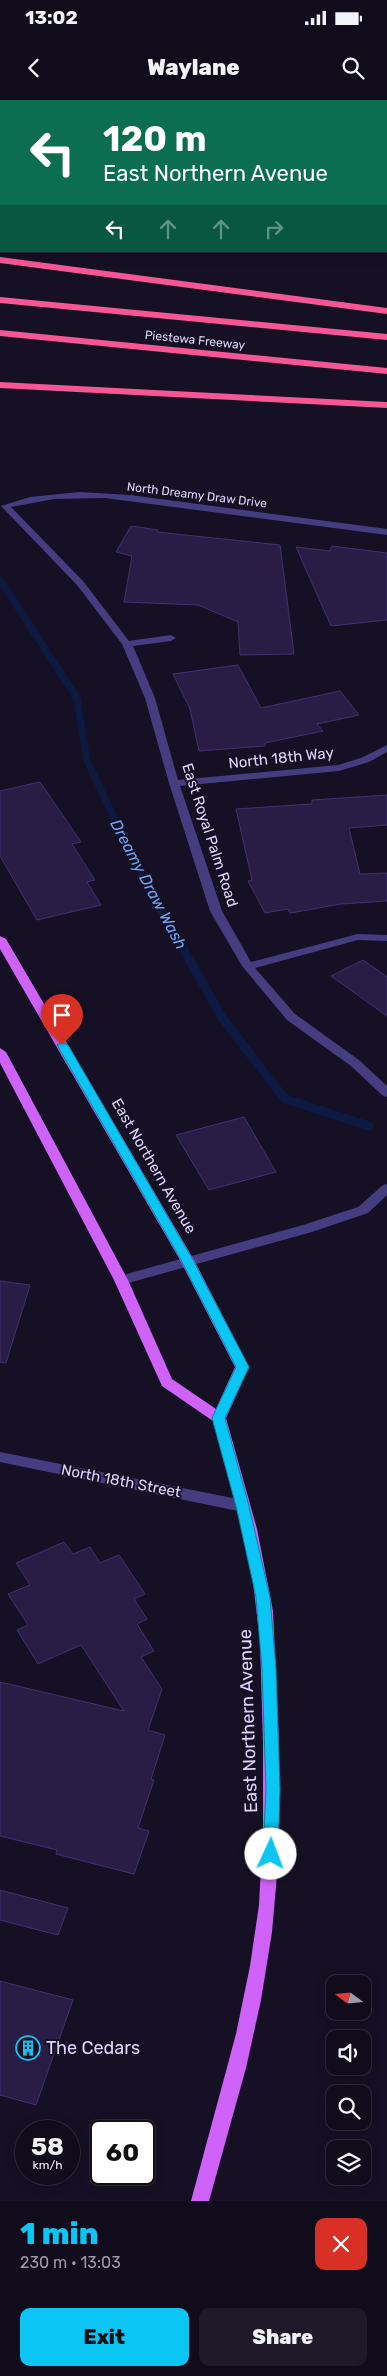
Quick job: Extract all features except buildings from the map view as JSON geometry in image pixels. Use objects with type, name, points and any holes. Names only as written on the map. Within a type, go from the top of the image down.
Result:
[{"type":"highway","points":[[0,260],[387,311]]},
{"type":"highway","name":"Piestewa Freeway","points":[[0,300],[387,337]]},
{"type":"highway","name":"Piestewa Freeway","points":[[0,333],[387,371]]},
{"type":"highway","points":[[0,384],[387,405]]},
{"type":"main road","name":"East Northern Avenue","points":[[0,939],[187,1260],[242,1367],[219,1418],[243,1506],[263,1597],[269,1669],[273,1789],[269,1886],[264,1934],[248,2022],[200,2201]]},
{"type":"main road","points":[[0,1052],[121,1280],[167,1382],[219,1418]]},
{"type":"street","name":"North Dreamy Draw Drive","points":[[5,506],[23,500],[60,494],[115,497],[387,532]]},
{"type":"street","name":"East Royal Palm Road","points":[[5,506],[80,584],[127,644],[150,698],[174,783],[216,911],[248,966],[291,1017],[355,1064],[387,1093]]},
{"type":"street","points":[[127,644],[171,638]]},
{"type":"street","name":"North 18th Way","points":[[174,783],[339,768],[365,760],[387,748]]},
{"type":"street","points":[[248,966],[358,937],[387,938]]},
{"type":"street","points":[[121,1280],[187,1260],[307,1229],[363,1210],[387,1188]]},
{"type":"street","name":"North 18th Street","points":[[0,1457],[243,1506]]},
{"type":"waterway","name":"Dreamy Draw Wash","points":[[0,580],[77,698],[87,761],[144,880]]},
{"type":"waterway","name":"Dreamy Draw Wash","points":[[144,880],[223,1019],[285,1099],[369,1126]]},
{"type":"place","name":"The Cedars","points":[[28,2048]]},
{"type":"route","points":[[62,1045],[187,1260],[242,1367],[219,1418],[243,1506],[263,1597],[269,1669],[273,1789],[271,1854]]}]
